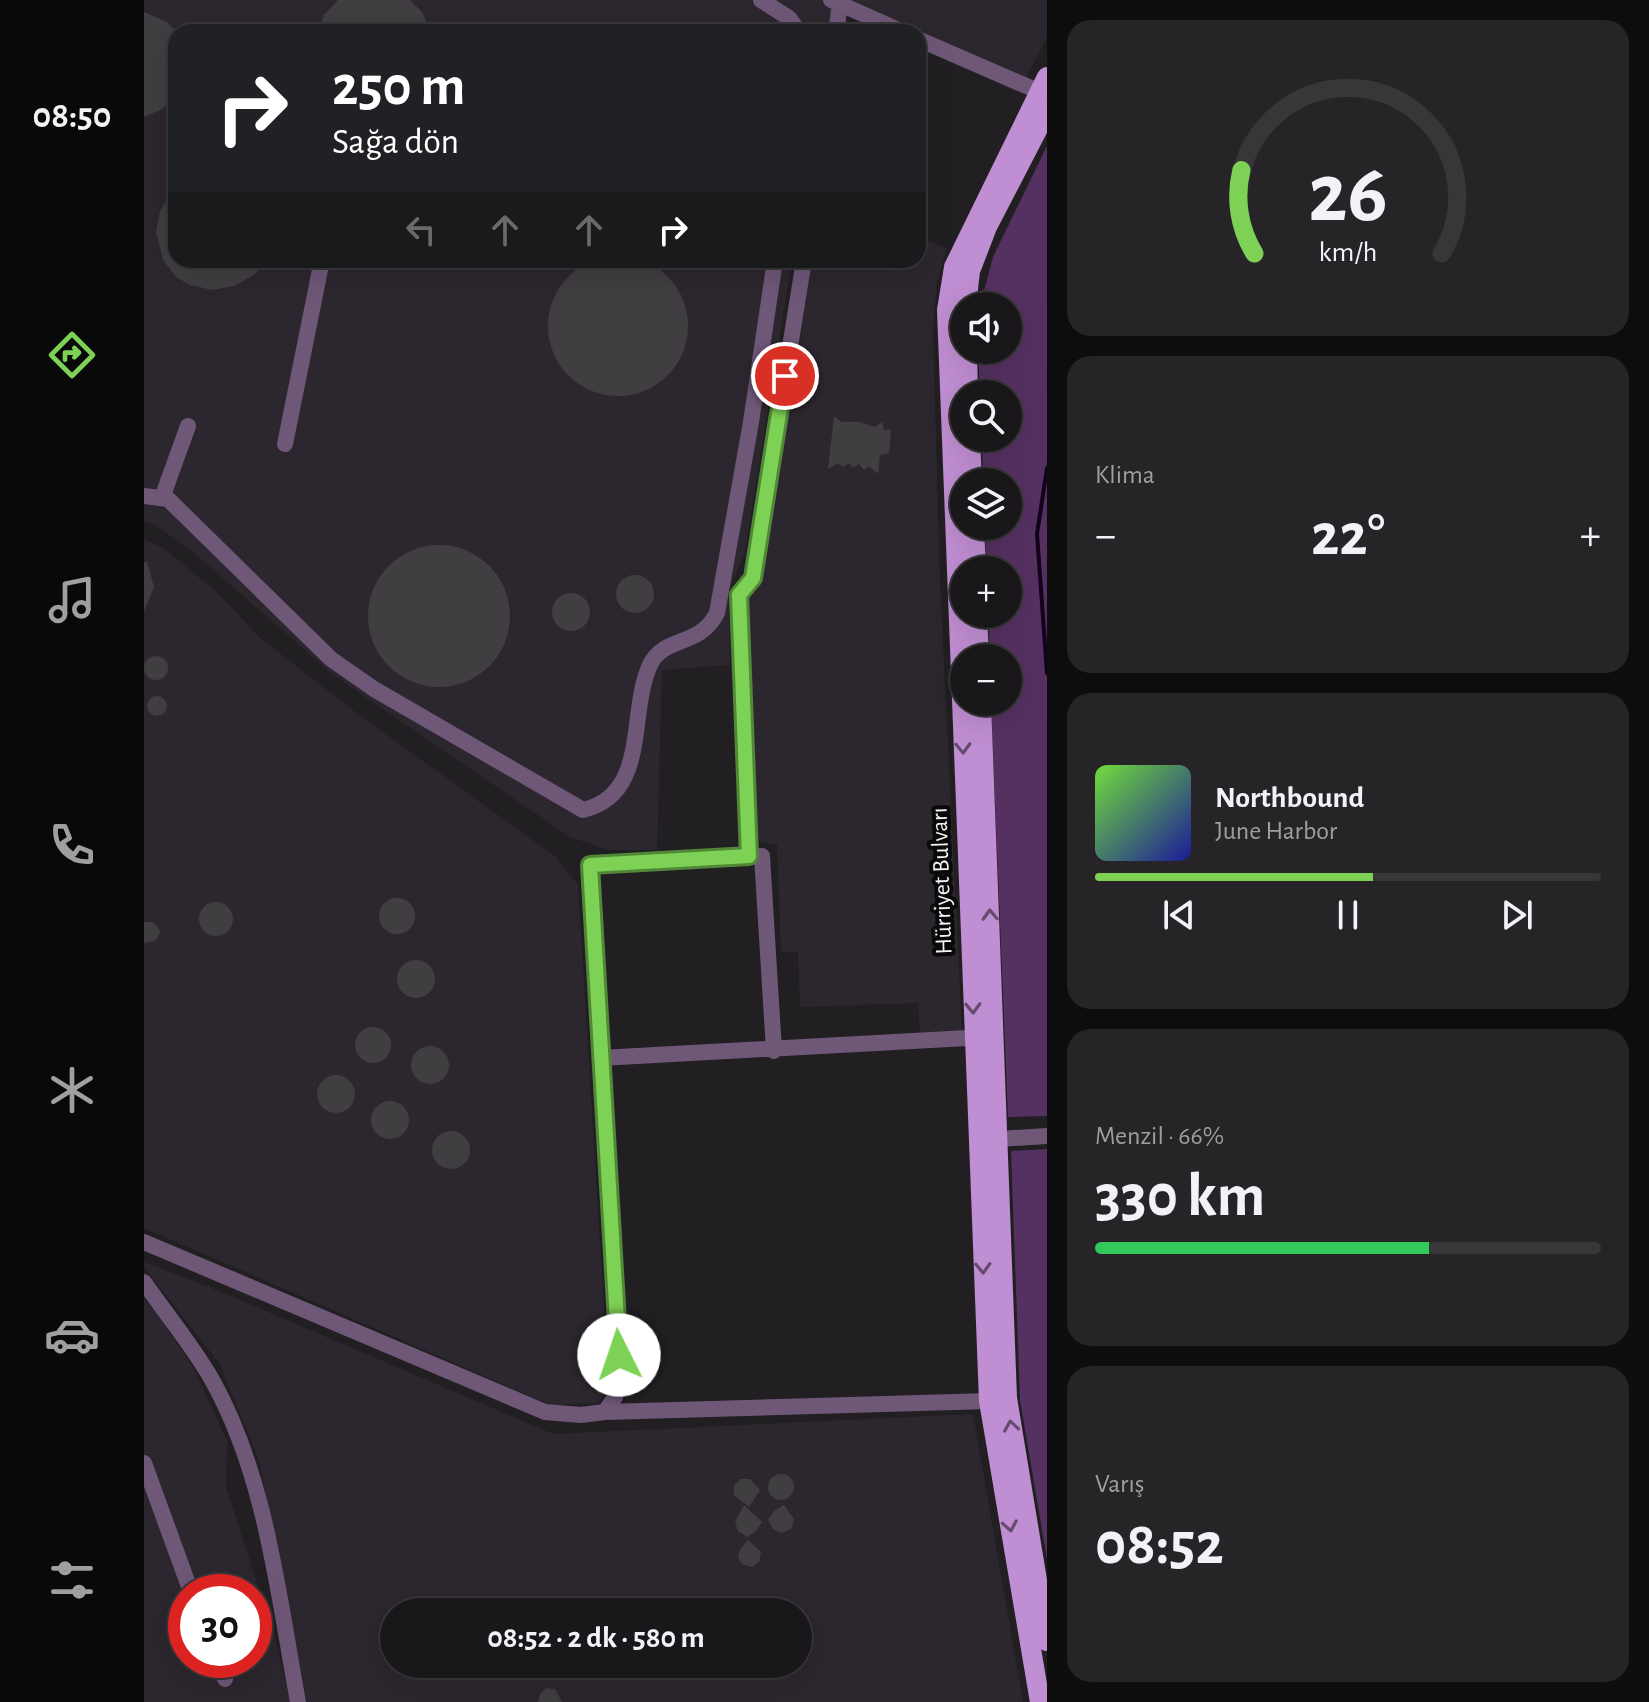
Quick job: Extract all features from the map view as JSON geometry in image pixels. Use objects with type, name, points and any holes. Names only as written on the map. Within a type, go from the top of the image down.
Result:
[{"type":"main road","name":"Hürriyet Bulvarı","points":[[1044,88],[954,267],[947,310],[984,1037],[998,1139],[1007,1398],[1047,1641]]},
{"type":"main road","points":[[968,292],[970,271],[987,227],[1047,111]]},
{"type":"main road","name":"Hürriyet Bulvarı","points":[[981,716],[989,1401],[1040,1702]]},
{"type":"street","points":[[761,0],[793,24]]},
{"type":"street","points":[[836,24],[836,2],[885,24]]},
{"type":"street","points":[[926,42],[1044,88]]},
{"type":"street","points":[[285,444],[320,268]]},
{"type":"street","points":[[144,496],[168,499],[331,659],[374,689],[583,810],[596,807],[625,780],[631,762],[644,683],[652,661],[665,648],[700,635],[711,625],[717,613],[751,422],[774,268]]},
{"type":"street","points":[[749,856],[739,595],[753,578],[803,268]]},
{"type":"street","points":[[162,498],[188,426]]},
{"type":"street","points":[[605,1412],[615,1397],[619,1355],[590,865],[762,856],[774,1051]]},
{"type":"street","points":[[600,1058],[774,1051],[984,1037]]},
{"type":"street","points":[[998,1139],[1047,1136]]},
{"type":"street","points":[[144,1242],[545,1412],[581,1415],[989,1401]]},
{"type":"street","points":[[144,1282],[211,1377],[247,1456],[273,1567],[298,1702]]},
{"type":"street","points":[[144,1463],[184,1574]]},
{"type":"shaded area","points":[[144,0],[1047,0],[1047,37],[1023,84],[926,36],[926,24],[884,24],[840,5],[832,24],[168,24],[168,268],[791,268],[745,552],[729,590],[730,665],[662,670],[657,850],[608,850],[570,837],[332,674],[193,552],[154,524],[144,521]]},
{"type":"shaded area","points":[[1047,146],[1047,1116],[1008,1117],[992,716],[1022,716],[1022,644],[989,644],[989,628],[1022,628],[1022,556],[986,556],[985,540],[1022,540],[1022,468],[983,468],[982,452],[1022,452],[1022,380],[979,380],[979,364],[1022,364],[1022,292],[984,292],[993,257]]},
{"type":"shaded area","points":[[926,241],[947,248],[937,282],[933,330],[940,581],[962,1032],[920,1035],[918,1003],[800,1007],[798,952],[781,952],[777,845],[755,840],[747,600],[758,590],[810,268],[926,268]]},
{"type":"shaded area","points":[[144,539],[165,549],[221,596],[260,638],[363,718],[555,856],[578,885],[609,1390],[597,1403],[551,1405],[144,1228]]},
{"type":"shaded area","points":[[1047,1149],[1047,1559],[1020,1400],[1011,1151]]},
{"type":"shaded area","points":[[144,1262],[553,1434],[973,1414],[1023,1702],[307,1702],[259,1460],[219,1363],[144,1267]]},
{"type":"shaded area","points":[[144,1299],[194,1369],[227,1441],[226,1487],[254,1574],[168,1574],[168,1678],[272,1678],[272,1629],[290,1702],[144,1702]]},
{"type":"building","points":[[338,0],[410,0],[422,12],[427,24],[321,24],[324,15]]},
{"type":"building","points":[[144,12],[169,24],[168,104],[144,117]]},
{"type":"building","points":[[168,198],[168,267],[163,260],[156,232],[160,211]]},
{"type":"building","points":[[169,268],[260,268],[234,286],[212,290],[190,285],[176,277]]},
{"type":"building","points":[[579,268],[657,268],[676,287],[687,312],[687,340],[676,365],[657,384],[632,395],[604,395],[579,384],[560,365],[549,340],[549,312],[553,299],[568,276]]},
{"type":"building","points":[[834,416],[842,422],[859,422],[875,427],[882,422],[884,430],[891,430],[889,453],[880,455],[878,474],[869,466],[864,470],[859,464],[853,468],[849,463],[843,467],[838,463],[828,469]]},
{"type":"building","points":[[439,545],[466,551],[489,566],[504,589],[510,616],[504,643],[489,666],[466,681],[439,687],[412,681],[389,666],[374,643],[368,616],[374,589],[389,566],[412,551]]},
{"type":"building","points":[[144,562],[147,562],[154,587],[144,611]]},
{"type":"building","points":[[635,575],[649,580],[654,594],[649,608],[635,613],[621,608],[616,594],[621,580]]},
{"type":"building","points":[[571,593],[585,598],[590,612],[585,626],[571,631],[557,626],[552,612],[557,598]]},
{"type":"building","points":[[156,656],[167,663],[168,668],[161,679],[156,680],[145,673],[144,668],[151,657]]},
{"type":"building","points":[[153,696],[161,696],[167,706],[161,716],[153,716],[147,710],[147,702]]},
{"type":"building","points":[[397,898],[410,903],[415,916],[410,929],[397,934],[384,929],[379,916],[384,903]]},
{"type":"building","points":[[216,902],[228,907],[233,919],[228,931],[216,936],[204,931],[199,919],[204,907]]},
{"type":"building","points":[[144,922],[152,922],[159,928],[160,933],[155,941],[144,943]]},
{"type":"building","points":[[416,960],[429,966],[435,979],[429,992],[416,998],[403,992],[397,979],[403,966]]},
{"type":"building","points":[[373,1027],[386,1032],[391,1045],[386,1058],[373,1063],[360,1058],[355,1045],[360,1032]]},
{"type":"building","points":[[430,1046],[443,1052],[449,1065],[443,1078],[430,1084],[417,1078],[411,1065],[417,1052]]},
{"type":"building","points":[[336,1075],[349,1081],[355,1094],[349,1107],[336,1113],[323,1107],[317,1094],[323,1081]]},
{"type":"building","points":[[390,1101],[403,1107],[409,1120],[403,1133],[390,1139],[377,1133],[371,1120],[377,1107]]},
{"type":"building","points":[[451,1131],[464,1137],[470,1150],[464,1163],[451,1169],[438,1163],[432,1150],[438,1137]]},
{"type":"building","points":[[781,1474],[790,1478],[794,1487],[790,1496],[781,1500],[772,1496],[768,1487],[772,1478]]},
{"type":"building","points":[[741,1479],[750,1479],[760,1490],[749,1507],[734,1495],[734,1485]]},
{"type":"building","points":[[744,1505],[762,1522],[747,1537],[738,1531],[735,1522]]},
{"type":"building","points":[[784,1505],[794,1519],[792,1528],[782,1533],[773,1529],[768,1520],[774,1511]]},
{"type":"building","points":[[748,1540],[761,1552],[759,1562],[752,1567],[742,1564],[738,1557]]},
{"type":"building","points":[[546,1688],[555,1689],[562,1702],[538,1702]]},
{"type":"waterway","points":[[1047,468],[1037,534],[1047,673]]},
{"type":"route","points":[[619,1355],[590,865],[749,856],[739,595],[753,578],[785,376]]}]
